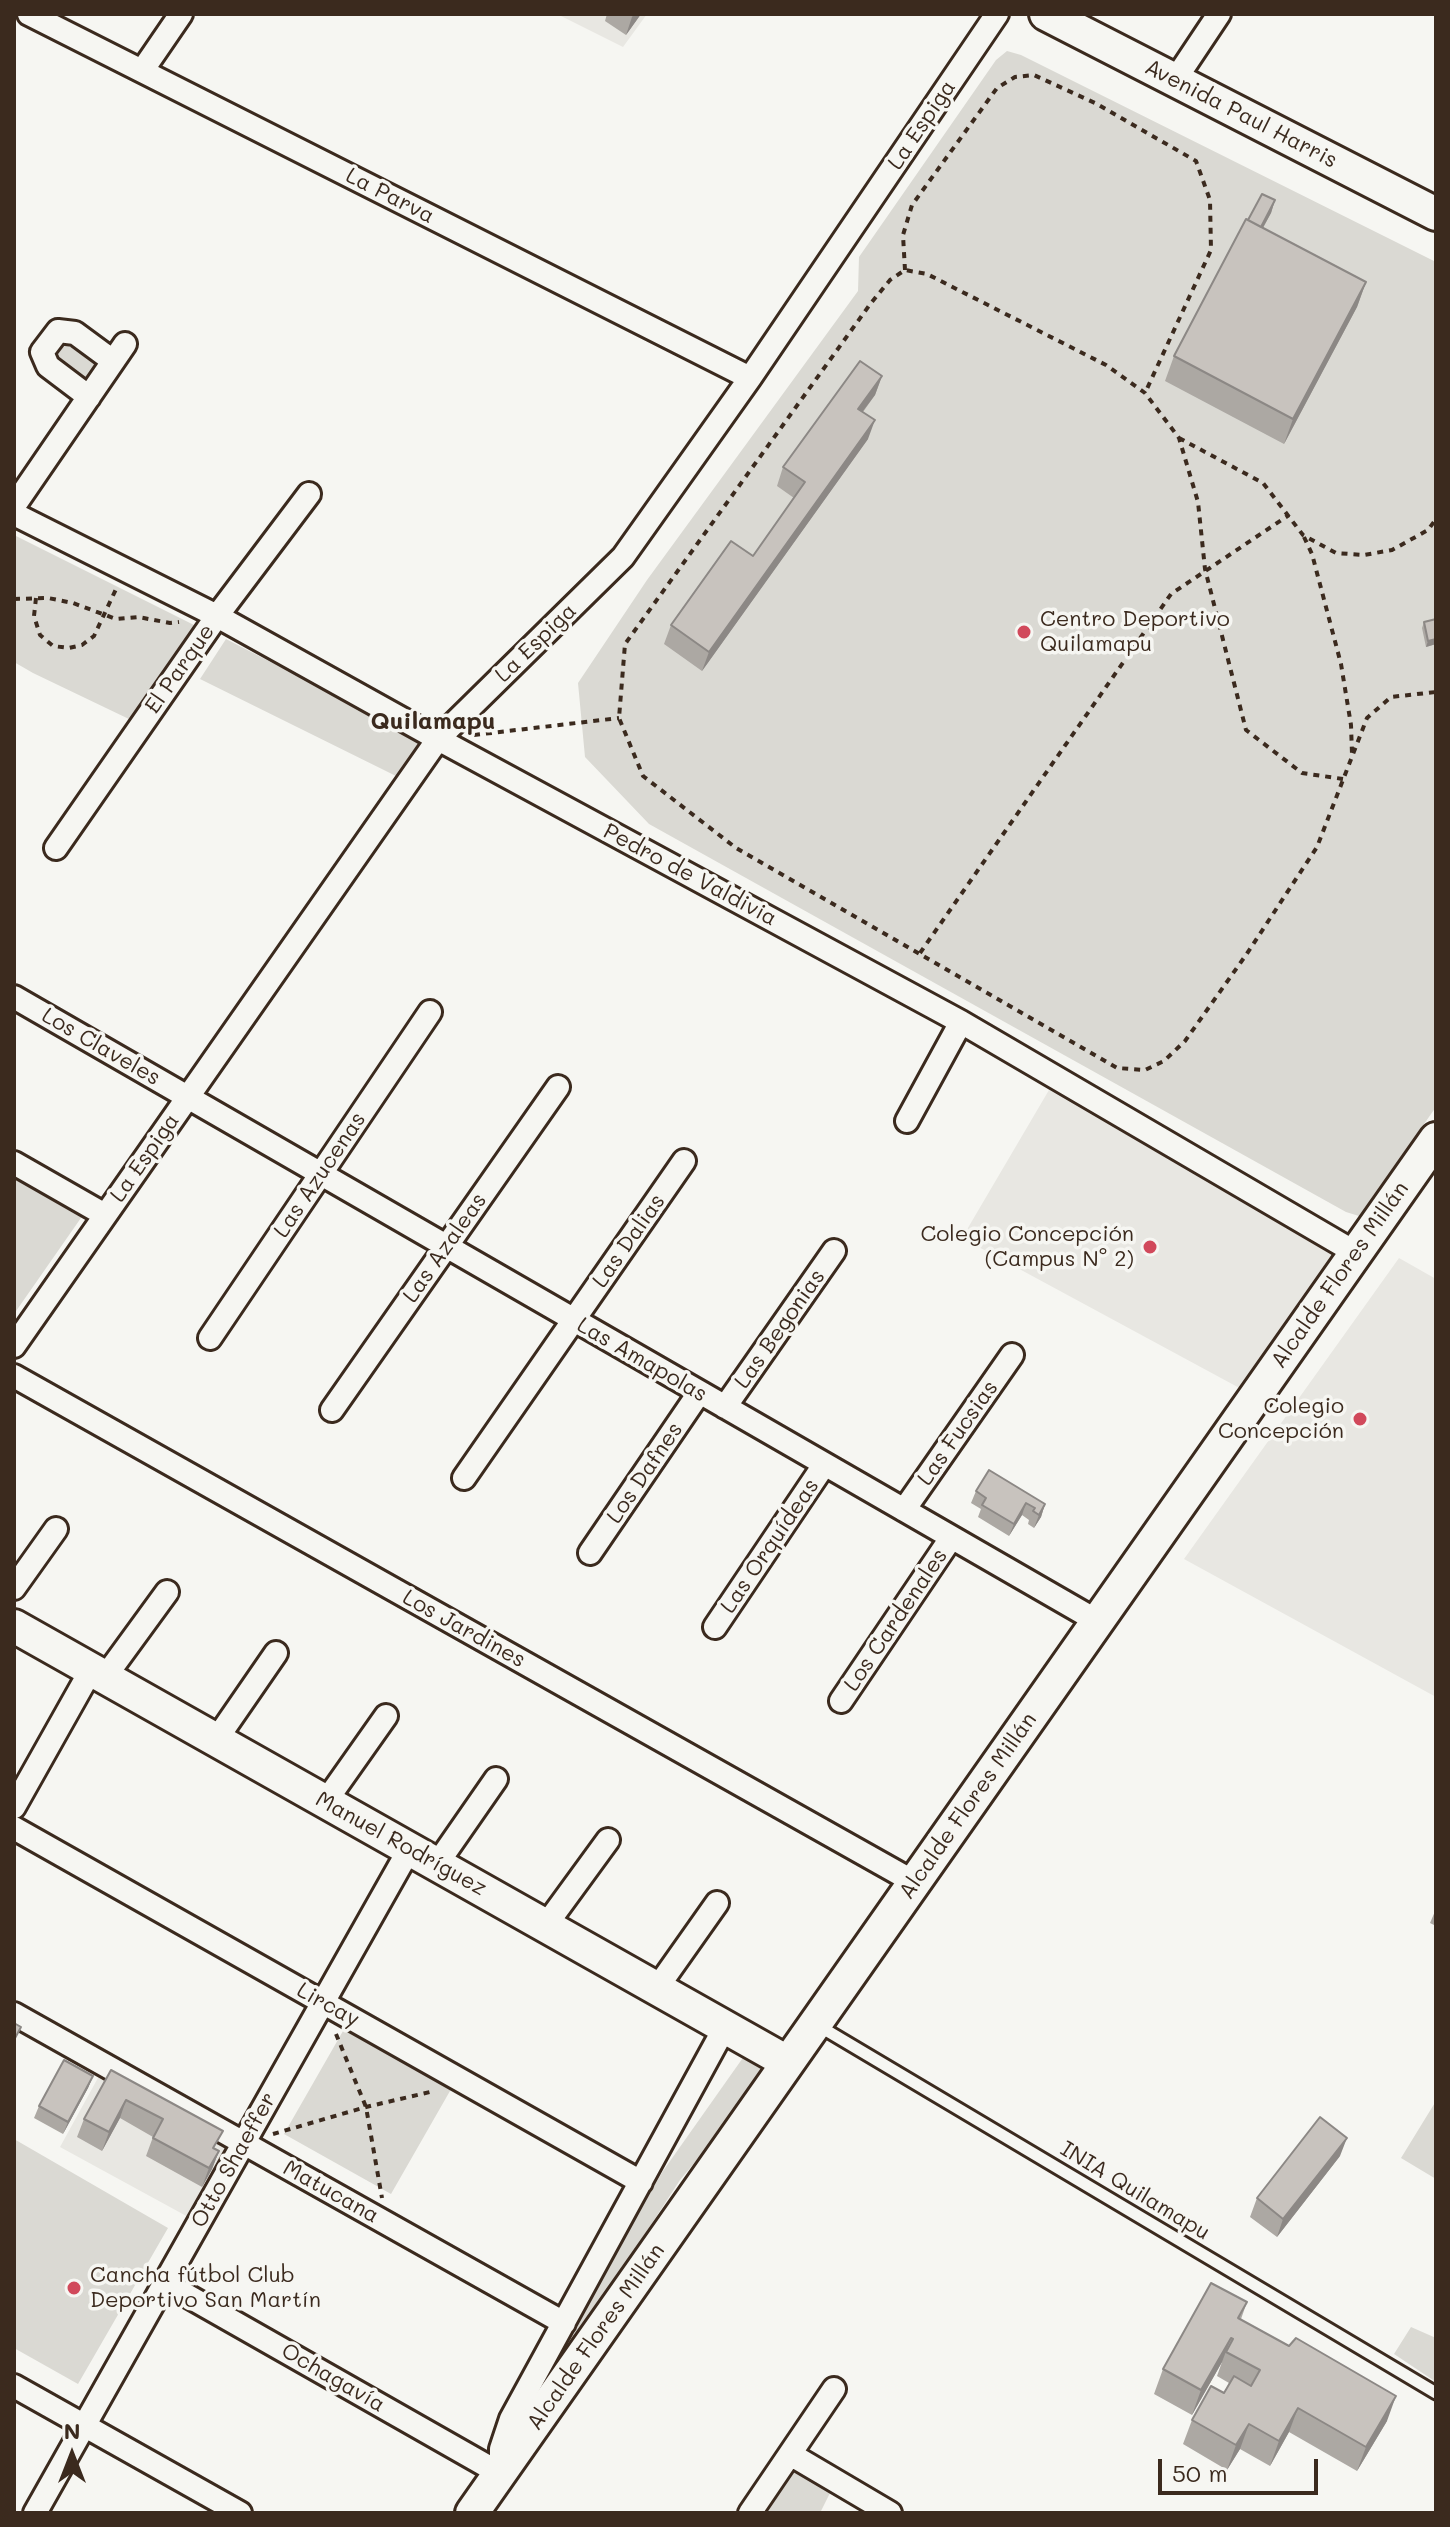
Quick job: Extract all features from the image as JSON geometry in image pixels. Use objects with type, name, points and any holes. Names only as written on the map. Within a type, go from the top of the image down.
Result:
[{"type":"street","name":"La Parva","points":[[29,14],[750,378]]},
{"type":"street","points":[[142,71],[181,14]]},
{"type":"street","name":"La Espiga","points":[[14,1346],[438,739],[623,557],[750,378],[997,14]]},
{"type":"street","name":"Avenida Paul Harris","points":[[1046,14],[1436,214]]},
{"type":"street","points":[[1175,80],[1219,14]]},
{"type":"street","points":[[14,506],[89,397],[119,353],[75,333],[58,331],[42,352],[48,366],[89,397]]},
{"type":"street","name":"El Parque","points":[[56,848],[217,616],[309,494]]},
{"type":"street","name":"Pedro de Valdivia","points":[[14,514],[217,616],[961,1022],[1356,1253]]},
{"type":"street","name":"Los Claveles","points":[[14,997],[187,1098]]},
{"type":"street","name":"Las Azucenas","points":[[210,1338],[430,1012]]},
{"type":"street","points":[[907,1121],[961,1022]]},
{"type":"street","name":"Las Azaleas","points":[[332,1410],[558,1087]]},
{"type":"street","name":"Las Amapolas","points":[[187,1098],[1097,1621]]},
{"type":"street","name":"Alcalde Flores Millán","points":[[472,2513],[1436,1139]]},
{"type":"street","name":"Las Dalias","points":[[464,1478],[684,1161]]},
{"type":"street","points":[[14,1163],[105,1215]]},
{"type":"street","name":"Las Begonias","points":[[725,1407],[834,1251]]},
{"type":"street","name":"Las Fucsias","points":[[904,1510],[1012,1355]]},
{"type":"street","name":"Los Jardines","points":[[14,1376],[914,1882]]},
{"type":"street","name":"Los Dafnes","points":[[590,1553],[699,1393]]},
{"type":"street","name":"Las Orquídeas","points":[[715,1627],[824,1465]]},
{"type":"street","points":[[14,1588],[56,1529]]},
{"type":"street","name":"Los Cardenales","points":[[841,1701],[951,1538]]},
{"type":"street","points":[[14,1807],[98,1673],[167,1592]]},
{"type":"street","name":"Manuel Rodríguez","points":[[14,1626],[787,2062]]},
{"type":"street","points":[[216,1740],[276,1653]]},
{"type":"street","points":[[326,1801],[386,1716]]},
{"type":"street","name":"Otto Shaeffer","points":[[35,2513],[323,2002],[423,1856],[496,1779]]},
{"type":"street","name":"Lircay","points":[[14,1828],[641,2182]]},
{"type":"street","points":[[546,1925],[608,1840]]},
{"type":"street","points":[[657,1988],[717,1903]]},
{"type":"street","name":"Matucana","points":[[14,2014],[564,2323]]},
{"type":"street","name":"Alcalde Flores Millán","points":[[501,2474],[501,2449],[505,2434],[725,2027]]},
{"type":"street","name":"Ochagavía","points":[[165,2283],[501,2474]]},
{"type":"street","points":[[14,2386],[240,2513]]},
{"type":"street","points":[[750,2513],[834,2389]]},
{"type":"street","points":[[790,2454],[890,2513]]},
{"type":"lane","name":"INIA Quilamapu","points":[[815,2023],[1436,2393]]},
{"type":"path","points":[[905,270],[903,235],[912,205],[997,88],[1015,77],[1034,75],[1097,104],[1196,161],[1210,200],[1211,250],[1145,393]]},
{"type":"path","points":[[1343,779],[1302,773],[1246,730],[1205,569],[1198,502],[1179,438],[1145,393],[1106,365],[927,274],[905,270],[890,280],[871,303],[625,644],[619,718],[643,776],[736,848],[1117,1068],[1145,1070],[1164,1061],[1185,1041],[1317,847],[1367,718],[1391,697],[1436,692]]},
{"type":"path","points":[[1179,438],[1263,483],[1303,535],[1312,554],[1341,664],[1351,725],[1352,756]]},
{"type":"path","points":[[920,953],[1171,594],[1289,515]]},
{"type":"path","points":[[1303,535],[1336,553],[1364,555],[1392,550],[1428,530],[1436,519]]},
{"type":"path","points":[[36,598],[34,616],[40,635],[53,646],[69,648],[82,645],[94,636],[126,568]]},
{"type":"path","points":[[14,599],[36,598],[73,603],[116,619],[138,617],[170,623],[217,616]]},
{"type":"path","points":[[438,739],[619,718]]},
{"type":"path","points":[[323,2002],[366,2107],[387,2224]]},
{"type":"path","points":[[244,2143],[366,2107],[467,2083]]},
{"type":"shaded area","points":[[557,14],[647,14],[623,47]]},
{"type":"shaded area","name":"Centro Deportivo Quilamapu","points":[[1007,51],[1021,55],[1436,262],[1436,1107],[1359,1216],[1346,1212],[649,824],[585,757],[578,683],[647,580],[858,291],[859,257],[996,60]]},
{"type":"shaded area","points":[[64,340],[99,367],[86,383],[52,357]]},
{"type":"shaded area","points":[[14,535],[198,627],[131,720],[14,662]]},
{"type":"shaded area","points":[[226,639],[424,741],[396,776],[200,679]]},
{"type":"shaded area","name":"Colegio Concepción (Campus N° 2)","points":[[1049,1090],[1336,1256],[1245,1391],[962,1238]]},
{"type":"shaded area","points":[[14,1175],[83,1215],[14,1314]]},
{"type":"shaded area","name":"Colegio Concepción","points":[[1399,1258],[1436,1279],[1436,1697],[1184,1559]]},
{"type":"shaded area","points":[[347,2024],[454,2084],[391,2194],[284,2134]]},
{"type":"shaded area","points":[[747,2052],[775,2067],[680,2180],[575,2342],[565,2337],[663,2171]]},
{"type":"shaded area","points":[[99,2076],[230,2147],[190,2218],[60,2147]]},
{"type":"shaded area","points":[[1436,2101],[1436,2179],[1401,2158]]},
{"type":"shaded area","name":"Cancha fútbol Club Deportivo San Martín","points":[[14,2139],[168,2228],[78,2384],[14,2348]]},
{"type":"shaded area","points":[[1411,2327],[1436,2338],[1436,2382],[1394,2354]]},
{"type":"shaded area","points":[[790,2469],[830,2493],[820,2513],[761,2513]]},
{"type":"building","points":[[1262,194],[1275,200],[1261,227],[1248,220]]},
{"type":"building","points":[[1246,219],[1366,282],[1293,419],[1174,356]]},
{"type":"building","points":[[860,361],[882,376],[858,409],[875,420],[709,652],[671,625],[731,541],[753,556],[805,482],[783,467]]},
{"type":"building","points":[[1436,619],[1436,639],[1428,641],[1424,622]]},
{"type":"building","points":[[989,1470],[1045,1504],[1039,1515],[1033,1511],[1035,1508],[1026,1503],[1014,1524],[982,1505],[986,1498],[976,1491]]},
{"type":"building","points":[[14,2023],[21,2027],[14,2040]]},
{"type":"building","points":[[64,2060],[93,2076],[68,2122],[39,2106]]},
{"type":"building","points":[[111,2070],[223,2131],[213,2148],[219,2151],[209,2168],[153,2138],[163,2119],[126,2100],[109,2132],[84,2119]]},
{"type":"building","points":[[1320,2117],[1347,2138],[1283,2219],[1257,2198]]},
{"type":"building","points":[[1211,2283],[1247,2302],[1238,2318],[1289,2346],[1296,2338],[1396,2396],[1366,2447],[1298,2408],[1279,2441],[1249,2424],[1236,2445],[1192,2420],[1211,2386],[1224,2393],[1234,2376],[1251,2386],[1260,2370],[1226,2352],[1231,2338],[1201,2390],[1163,2369]]},
{"type":"place","name":"Centro Deportivo Quilamapu","points":[[1024,632]]},
{"type":"place","name":"Colegio Concepción (Campus N° 2)","points":[[1150,1247]]},
{"type":"place","name":"Colegio Concepción","points":[[1360,1419]]},
{"type":"place","name":"Cancha fútbol Club Deportivo San Martín","points":[[74,2288]]},
{"type":"district","name":"Quilamapu","points":[[433,722]]}]
